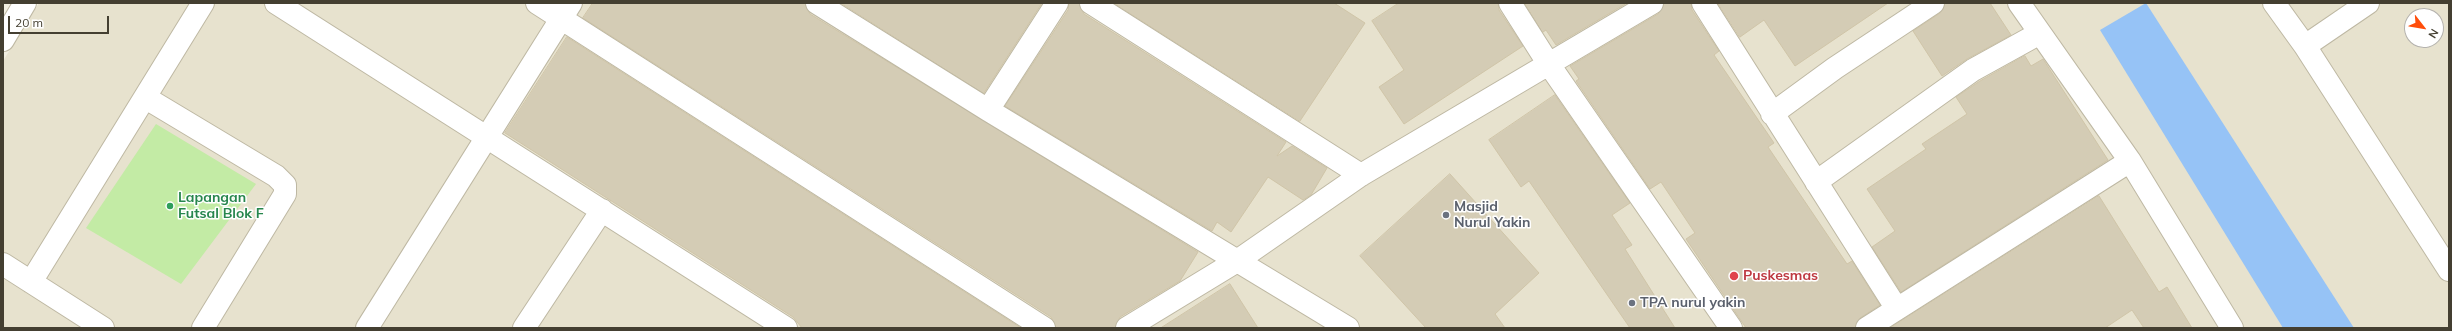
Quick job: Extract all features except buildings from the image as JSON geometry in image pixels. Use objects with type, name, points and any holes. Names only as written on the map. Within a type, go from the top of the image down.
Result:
[{"type":"street","points":[[3,40],[25,3]]},
{"type":"street","points":[[31,282],[146,98],[203,3]]},
{"type":"street","points":[[276,3],[786,328]]},
{"type":"street","points":[[537,3],[566,11],[1044,328]]},
{"type":"street","points":[[817,3],[988,110],[1348,328]]},
{"type":"street","points":[[988,110],[1057,3]]},
{"type":"street","points":[[1092,3],[1361,175]]},
{"type":"street","points":[[1510,3],[1548,63],[1731,328]]},
{"type":"street","points":[[1127,328],[1237,261],[1361,175],[1548,63],[1652,3]]},
{"type":"street","points":[[1703,3],[1897,309]]},
{"type":"street","points":[[1772,114],[1834,68],[1933,3]]},
{"type":"street","points":[[2274,3],[2305,46],[2449,270]]},
{"type":"street","points":[[2305,46],[2368,3]]},
{"type":"street","points":[[2023,4],[2040,33],[2130,161],[2232,328]]},
{"type":"street","points":[[367,328],[485,137],[566,11]]},
{"type":"street","points":[[1816,182],[1973,70],[2040,33]]},
{"type":"street","points":[[146,98],[276,176],[285,186],[285,194],[203,328]]},
{"type":"street","points":[[1867,328],[2130,161]]},
{"type":"street","points":[[524,328],[602,210]]},
{"type":"street","points":[[3,264],[104,328]]},
{"type":"shaded area","points":[[39,3],[2449,3],[2449,328],[3,328],[3,61]]},
{"type":"green space","name":"Lapangan Futsal Blok F","points":[[156,124],[256,184],[181,284],[86,228]]},
{"type":"water","points":[[2146,3],[2354,328],[2283,328],[2100,30]]},
{"type":"place","name":"Lapangan Futsal Blok F","points":[[170,206]]},
{"type":"place","name":"Masjid Nurul Yakin","points":[[1446,215]]},
{"type":"place","name":"Puskesmas","points":[[1734,276]]},
{"type":"place","name":"TPA nurul yakin","points":[[1632,303]]}]
